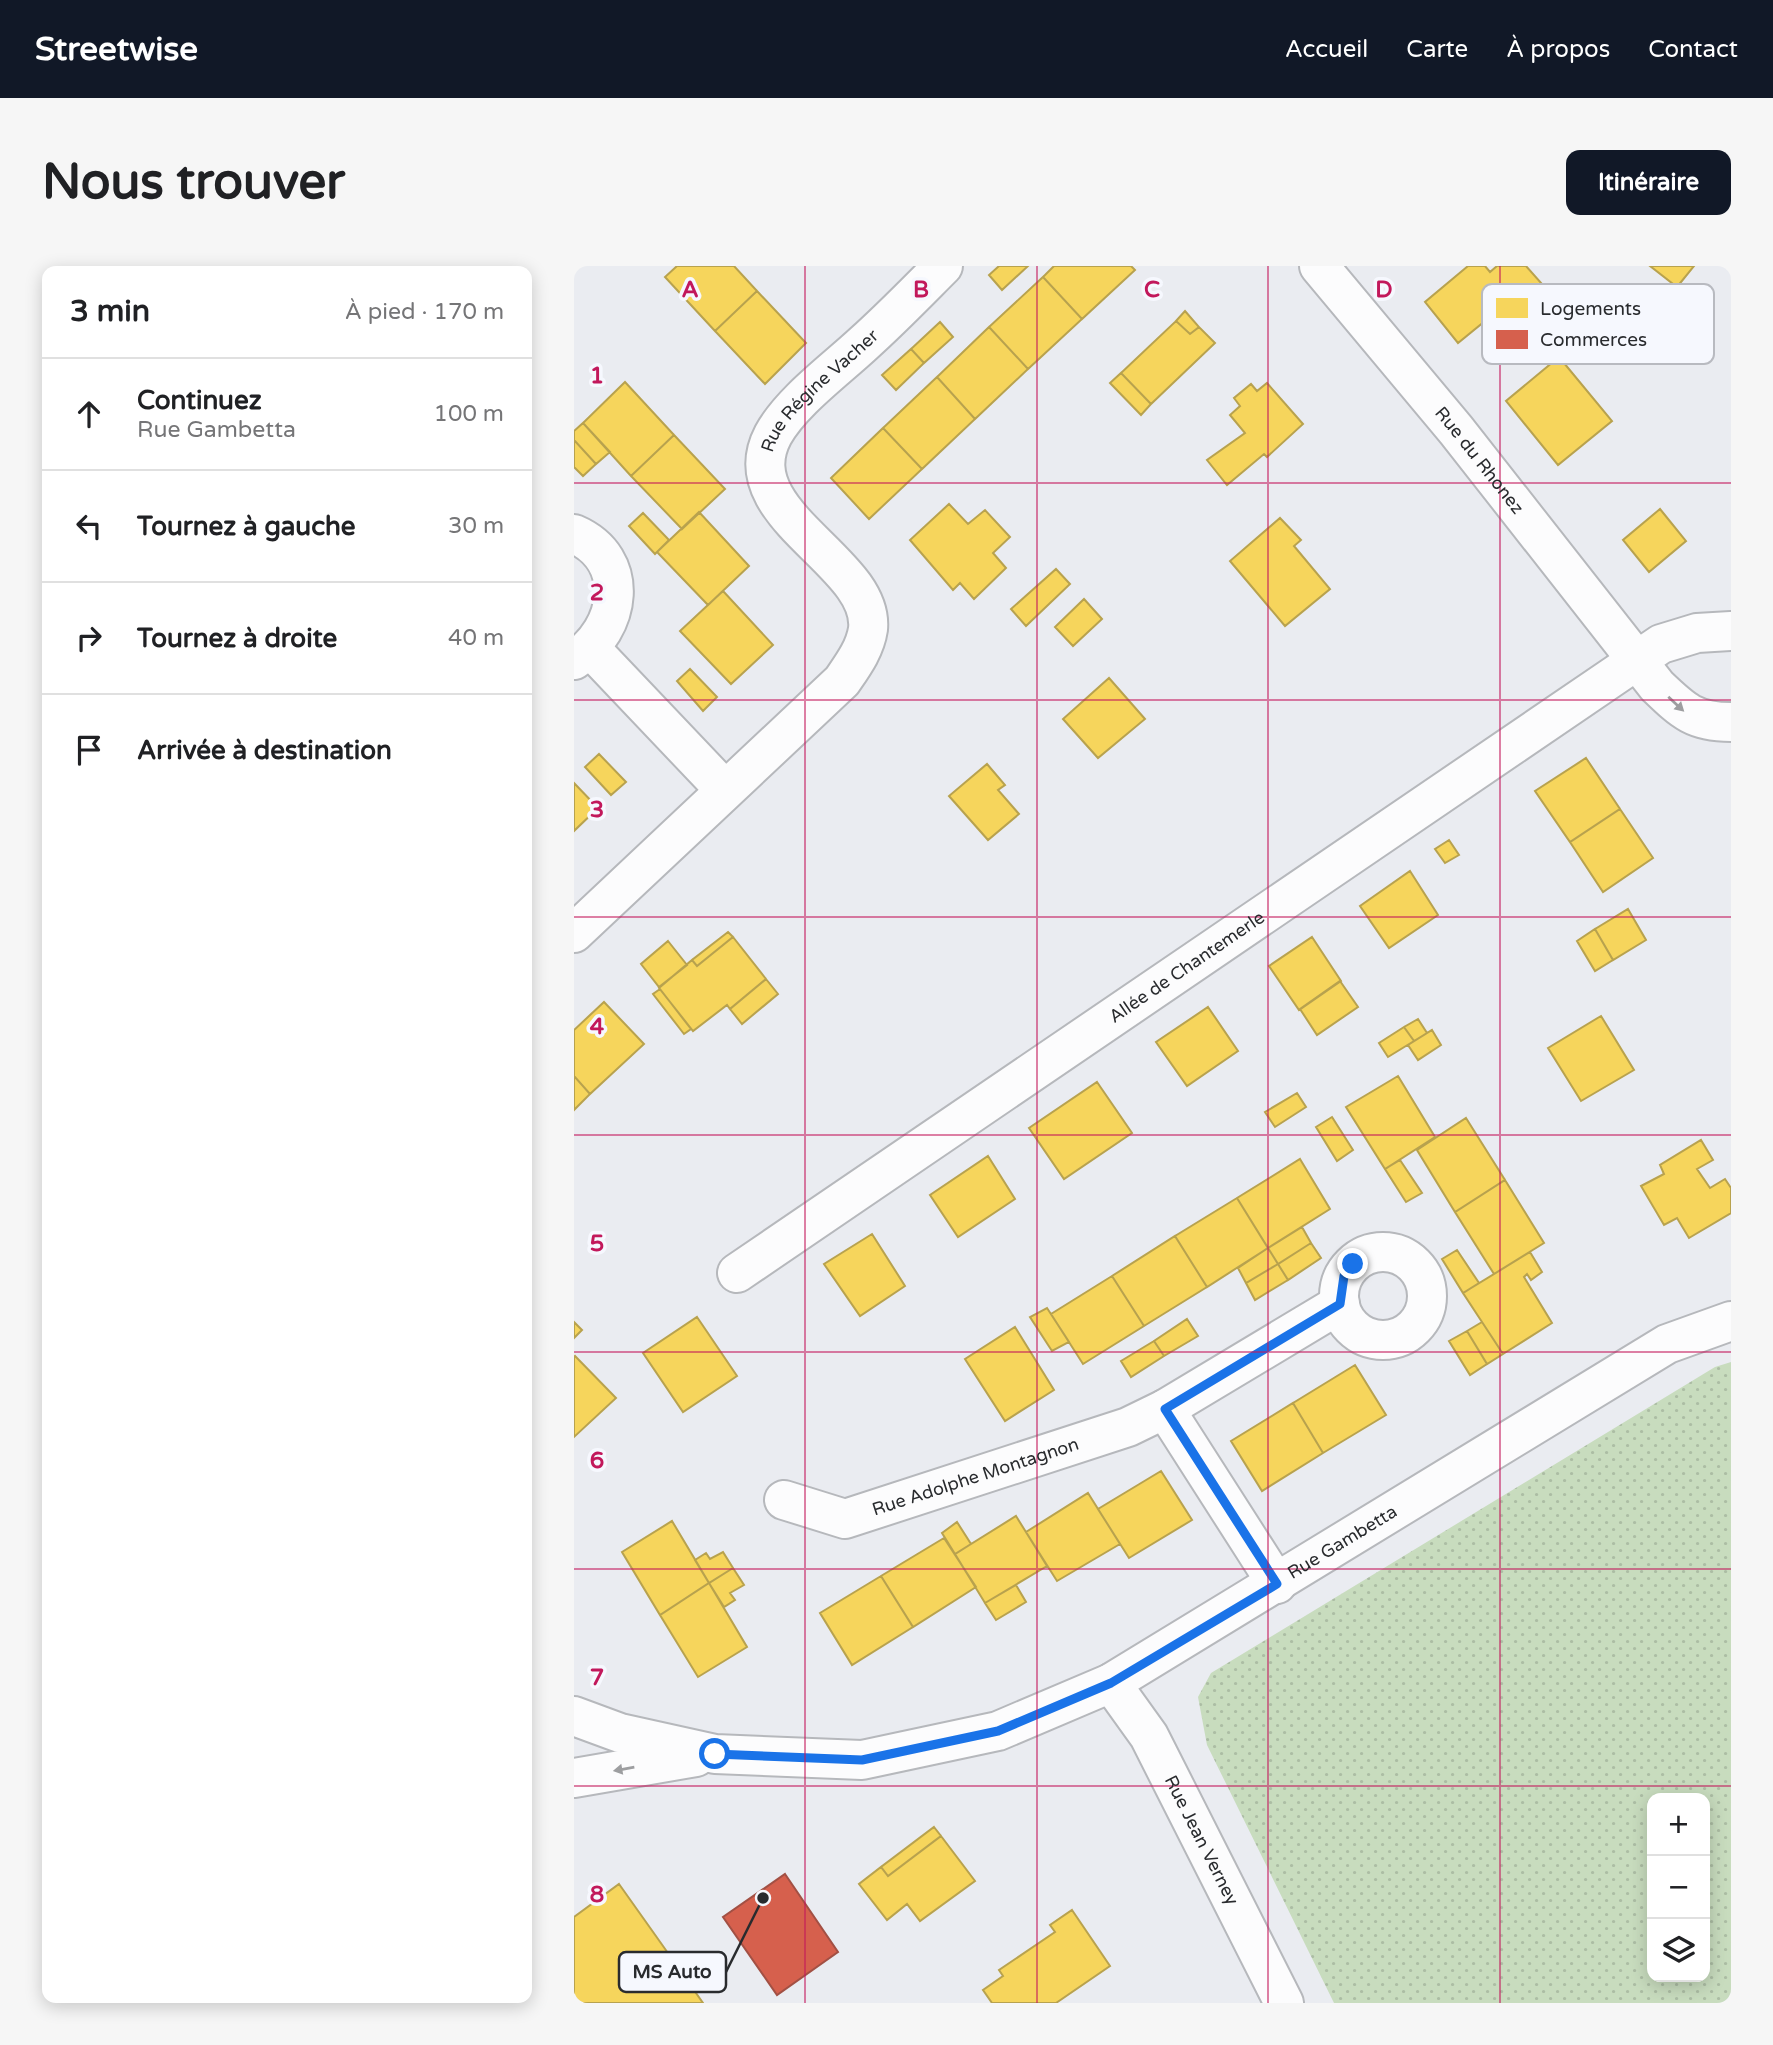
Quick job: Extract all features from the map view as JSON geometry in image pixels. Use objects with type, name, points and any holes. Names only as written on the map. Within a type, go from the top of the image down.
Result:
[{"type":"street","name":"Rue Régine Vacher","points":[[574,933],[724,789],[842,681],[861,653],[868,628],[864,603],[852,583],[778,505],[769,480],[766,456],[773,435],[810,391],[943,266]]},
{"type":"street","name":"Rue du Rhonez","points":[[1318,266],[1456,430],[1636,660],[1684,712],[1707,722],[1731,722]]},
{"type":"street","points":[[574,534],[596,549],[608,567],[614,588],[609,621],[583,654],[724,789]]},
{"type":"street","name":"Allée de Chantemerle","points":[[737,1273],[1661,643],[1697,633],[1731,631]]},
{"type":"street","name":"Rue Adolphe Montagnon","points":[[784,1500],[845,1519],[1128,1427],[1165,1409],[1340,1304]]},
{"type":"street","name":"Rue Gambetta","points":[[574,1716],[620,1733],[715,1754],[862,1760],[998,1731],[1111,1683],[1667,1344],[1731,1321]]},
{"type":"street","points":[[1165,1409],[1277,1584]]},
{"type":"street","name":"Rue Jean Verney","points":[[1111,1683],[1149,1736],[1284,2003]]},
{"type":"street","points":[[574,1778],[715,1754]]},
{"type":"green space","points":[[1731,1362],[1731,2003],[1334,2003],[1207,1745],[1198,1697],[1211,1673],[1715,1367]]},
{"type":"building: Logements","points":[[677,266],[734,266],[757,291],[715,331],[665,277]]},
{"type":"building: Logements","points":[[999,266],[1028,266],[1002,290],[989,275]]},
{"type":"building: Logements","points":[[1054,266],[1131,266],[1135,270],[1082,319],[1043,277]]},
{"type":"building: Logements","points":[[1468,266],[1485,266],[1490,272],[1497,266],[1526,266],[1542,284],[1482,284],[1482,324],[1458,343],[1425,302]]},
{"type":"building: Logements","points":[[1650,266],[1694,266],[1679,284],[1673,284]]},
{"type":"building: Logements","points":[[1043,277],[1082,319],[1028,369],[989,327]]},
{"type":"building: Logements","points":[[757,291],[806,343],[765,384],[715,331]]},
{"type":"building: Logements","points":[[1185,311],[1199,327],[1190,334],[1176,321]]},
{"type":"building: Logements","points":[[1176,321],[1190,334],[1199,327],[1215,343],[1151,404],[1121,373]]},
{"type":"building: Logements","points":[[940,322],[953,337],[924,363],[911,349]]},
{"type":"building: Logements","points":[[989,327],[1028,369],[975,419],[937,377]]},
{"type":"building: Logements","points":[[911,349],[924,363],[896,390],[882,375]]},
{"type":"building: Logements","points":[[1551,364],[1565,364],[1612,421],[1558,465],[1506,401]]},
{"type":"building: Logements","points":[[1121,373],[1151,404],[1141,415],[1110,383]]},
{"type":"building: Logements","points":[[937,377],[975,419],[922,469],[883,428]]},
{"type":"building: Logements","points":[[625,382],[674,435],[631,476],[583,423]]},
{"type":"building: Logements","points":[[1267,383],[1303,424],[1267,457],[1264,454],[1227,485],[1207,460],[1245,433],[1230,415],[1240,406],[1234,398],[1251,384],[1257,391]]},
{"type":"building: Logements","points":[[583,423],[610,452],[596,464],[574,440],[574,431]]},
{"type":"building: Logements","points":[[883,428],[922,469],[869,519],[831,478]]},
{"type":"building: Logements","points":[[674,435],[725,489],[682,529],[631,476]]},
{"type":"building: Logements","points":[[574,440],[596,464],[583,476],[574,467]]},
{"type":"building: Logements","points":[[949,504],[968,524],[985,510],[1010,537],[993,553],[1006,568],[974,599],[960,583],[953,590],[910,540]]},
{"type":"building: Logements","points":[[1660,509],[1686,541],[1649,572],[1623,540]]},
{"type":"building: Logements","points":[[699,512],[749,566],[708,605],[657,552]]},
{"type":"building: Logements","points":[[643,513],[669,540],[655,554],[629,526]]},
{"type":"building: Logements","points":[[1280,518],[1301,540],[1294,546],[1330,589],[1285,626],[1230,561]]},
{"type":"building: Logements","points":[[1056,569],[1070,584],[1026,626],[1011,609]]},
{"type":"building: Logements","points":[[723,591],[773,645],[731,684],[680,631]]},
{"type":"building: Logements","points":[[1084,599],[1102,619],[1073,646],[1055,627]]},
{"type":"building: Logements","points":[[690,669],[717,697],[703,711],[677,681]]},
{"type":"building: Logements","points":[[1109,678],[1145,719],[1098,758],[1063,719]]},
{"type":"building: Logements","points":[[599,754],[626,782],[611,795],[585,767]]},
{"type":"building: Logements","points":[[1586,758],[1620,809],[1570,842],[1535,791]]},
{"type":"building: Logements","points":[[987,764],[1005,785],[998,790],[1019,814],[988,840],[949,796]]},
{"type":"building: Logements","points":[[574,783],[598,808],[574,831]]},
{"type":"building: Logements","points":[[1620,809],[1653,858],[1603,892],[1570,842]]},
{"type":"building: Logements","points":[[1449,840],[1459,855],[1445,863],[1435,849]]},
{"type":"building: Logements","points":[[1410,871],[1438,915],[1389,948],[1360,906]]},
{"type":"building: Logements","points":[[1628,909],[1646,940],[1613,960],[1595,929]]},
{"type":"building: Logements","points":[[1595,929],[1613,960],[1595,971],[1577,941]]},
{"type":"building: Logements","points":[[728,932],[733,937],[697,966],[692,960]]},
{"type":"building: Logements","points":[[733,937],[766,979],[730,1009],[727,1005],[693,1031],[659,988],[692,960],[697,966]]},
{"type":"building: Logements","points":[[1312,937],[1341,981],[1299,1010],[1269,966]]},
{"type":"building: Logements","points":[[668,941],[687,965],[659,987],[641,964]]},
{"type":"building: Logements","points":[[766,979],[778,994],[742,1024],[730,1009]]},
{"type":"building: Logements","points":[[1340,981],[1358,1007],[1317,1035],[1300,1009]]},
{"type":"building: Logements","points":[[660,989],[691,1029],[684,1034],[653,994]]},
{"type":"building: Logements","points":[[604,1002],[644,1044],[590,1094],[574,1076],[574,1030]]},
{"type":"building: Logements","points":[[1208,1007],[1238,1051],[1187,1086],[1156,1042]]},
{"type":"building: Logements","points":[[1601,1016],[1634,1070],[1581,1101],[1548,1048]]},
{"type":"building: Logements","points":[[1418,1019],[1427,1033],[1414,1041],[1404,1027]]},
{"type":"building: Logements","points":[[1404,1027],[1414,1041],[1388,1057],[1379,1043]]},
{"type":"building: Logements","points":[[1432,1030],[1441,1045],[1418,1060],[1408,1045]]},
{"type":"building: Logements","points":[[574,1076],[590,1094],[574,1110]]},
{"type":"building: Logements","points":[[1398,1076],[1435,1137],[1385,1169],[1346,1107]]},
{"type":"building: Logements","points":[[1097,1082],[1132,1133],[1064,1179],[1029,1128]]},
{"type":"building: Logements","points":[[1297,1093],[1306,1107],[1275,1127],[1265,1112]]},
{"type":"building: Logements","points":[[1332,1117],[1353,1150],[1337,1161],[1316,1127]]},
{"type":"building: Logements","points":[[1466,1118],[1505,1180],[1455,1212],[1417,1150]]},
{"type":"building: Logements","points":[[1701,1140],[1713,1160],[1697,1169],[1710,1188],[1725,1179],[1731,1188],[1731,1213],[1689,1238],[1677,1218],[1664,1225],[1641,1186],[1664,1174],[1660,1165]]},
{"type":"building: Logements","points":[[988,1156],[1015,1199],[958,1237],[930,1195]]},
{"type":"building: Logements","points":[[1300,1159],[1330,1209],[1268,1248],[1237,1198]]},
{"type":"building: Logements","points":[[1400,1160],[1422,1193],[1406,1202],[1385,1169]]},
{"type":"building: Logements","points":[[1505,1180],[1544,1243],[1494,1274],[1455,1212]]},
{"type":"building: Logements","points":[[1237,1198],[1268,1248],[1207,1287],[1175,1236]]},
{"type":"building: Logements","points":[[1302,1227],[1311,1243],[1278,1264],[1268,1248]]},
{"type":"building: Logements","points":[[872,1234],[905,1286],[860,1316],[824,1264]]},
{"type":"building: Logements","points":[[1175,1236],[1207,1287],[1144,1326],[1112,1276]]},
{"type":"building: Logements","points":[[1311,1243],[1321,1258],[1288,1280],[1278,1264]]},
{"type":"building: Logements","points":[[1268,1248],[1278,1264],[1246,1283],[1238,1268]]},
{"type":"building: Logements","points":[[1457,1250],[1479,1283],[1463,1293],[1442,1259]]},
{"type":"building: Logements","points":[[1530,1252],[1542,1272],[1531,1280],[1527,1274],[1524,1277],[1552,1323],[1503,1354],[1463,1293]]},
{"type":"building: Logements","points":[[1278,1264],[1288,1280],[1255,1300],[1246,1283]]},
{"type":"building: Logements","points":[[1112,1276],[1144,1326],[1083,1364],[1051,1314]]},
{"type":"building: Logements","points":[[1047,1308],[1069,1342],[1052,1351],[1030,1317]]},
{"type":"building: Logements","points":[[697,1317],[737,1376],[683,1412],[643,1353]]},
{"type":"building: Logements","points":[[1187,1319],[1198,1336],[1164,1356],[1154,1341]]},
{"type":"building: Logements","points":[[574,1322],[582,1330],[574,1338]]},
{"type":"building: Logements","points":[[1482,1322],[1503,1354],[1487,1364],[1467,1331]]},
{"type":"building: Logements","points":[[1015,1327],[1054,1390],[1005,1421],[965,1359]]},
{"type":"building: Logements","points":[[1467,1331],[1487,1364],[1470,1375],[1449,1341]]},
{"type":"building: Logements","points":[[1154,1341],[1164,1356],[1131,1377],[1121,1361]]},
{"type":"building: Logements","points":[[574,1357],[616,1398],[574,1437]]},
{"type":"building: Logements","points":[[1355,1365],[1386,1415],[1323,1453],[1293,1403]]},
{"type":"building: Logements","points":[[1293,1403],[1323,1453],[1262,1491],[1231,1441]]},
{"type":"building: Logements","points":[[1161,1471],[1192,1520],[1129,1558],[1098,1509]]},
{"type":"building: Logements","points":[[1088,1493],[1120,1544],[1057,1581],[1026,1532]]},
{"type":"building: Logements","points":[[1016,1516],[1047,1566],[985,1603],[955,1554]]},
{"type":"building: Logements","points":[[672,1521],[709,1583],[660,1615],[622,1552]]},
{"type":"building: Logements","points":[[957,1522],[971,1544],[955,1554],[942,1533]]},
{"type":"building: Logements","points":[[944,1538],[976,1587],[913,1627],[881,1576]]},
{"type":"building: Logements","points":[[723,1552],[733,1568],[709,1583],[695,1560],[706,1553],[710,1559]]},
{"type":"building: Logements","points":[[733,1568],[744,1585],[730,1593],[735,1600],[724,1607],[709,1583]]},
{"type":"building: Logements","points":[[881,1576],[913,1627],[852,1665],[820,1613]]},
{"type":"building: Logements","points":[[709,1583],[747,1647],[698,1677],[660,1615]]},
{"type":"building: Logements","points":[[1016,1585],[1026,1602],[996,1620],[985,1603]]},
{"type":"building: Logements","points":[[934,1827],[941,1836],[888,1876],[881,1867]]},
{"type":"building: Logements","points":[[941,1836],[975,1881],[920,1921],[907,1904],[887,1920],[859,1884],[881,1867],[888,1876]]},
{"type":"building: Logements","points":[[619,1884],[703,2003],[574,2003],[574,1917]]},
{"type":"building: Logements","points":[[1072,1910],[1110,1966],[1056,2003],[992,2003],[983,1990],[1003,1976],[999,1970],[1055,1932],[1050,1925]]},
{"type":"building: Commerces","points":[[785,1874],[838,1952],[777,1995],[723,1917]]},
{"type":"place","name":"MS Auto","points":[[763,1898]]},
{"type":"route","points":[[715,1754],[862,1760],[998,1731],[1111,1683],[1277,1584],[1165,1409],[1340,1304],[1344,1276],[1353,1264]]}]
